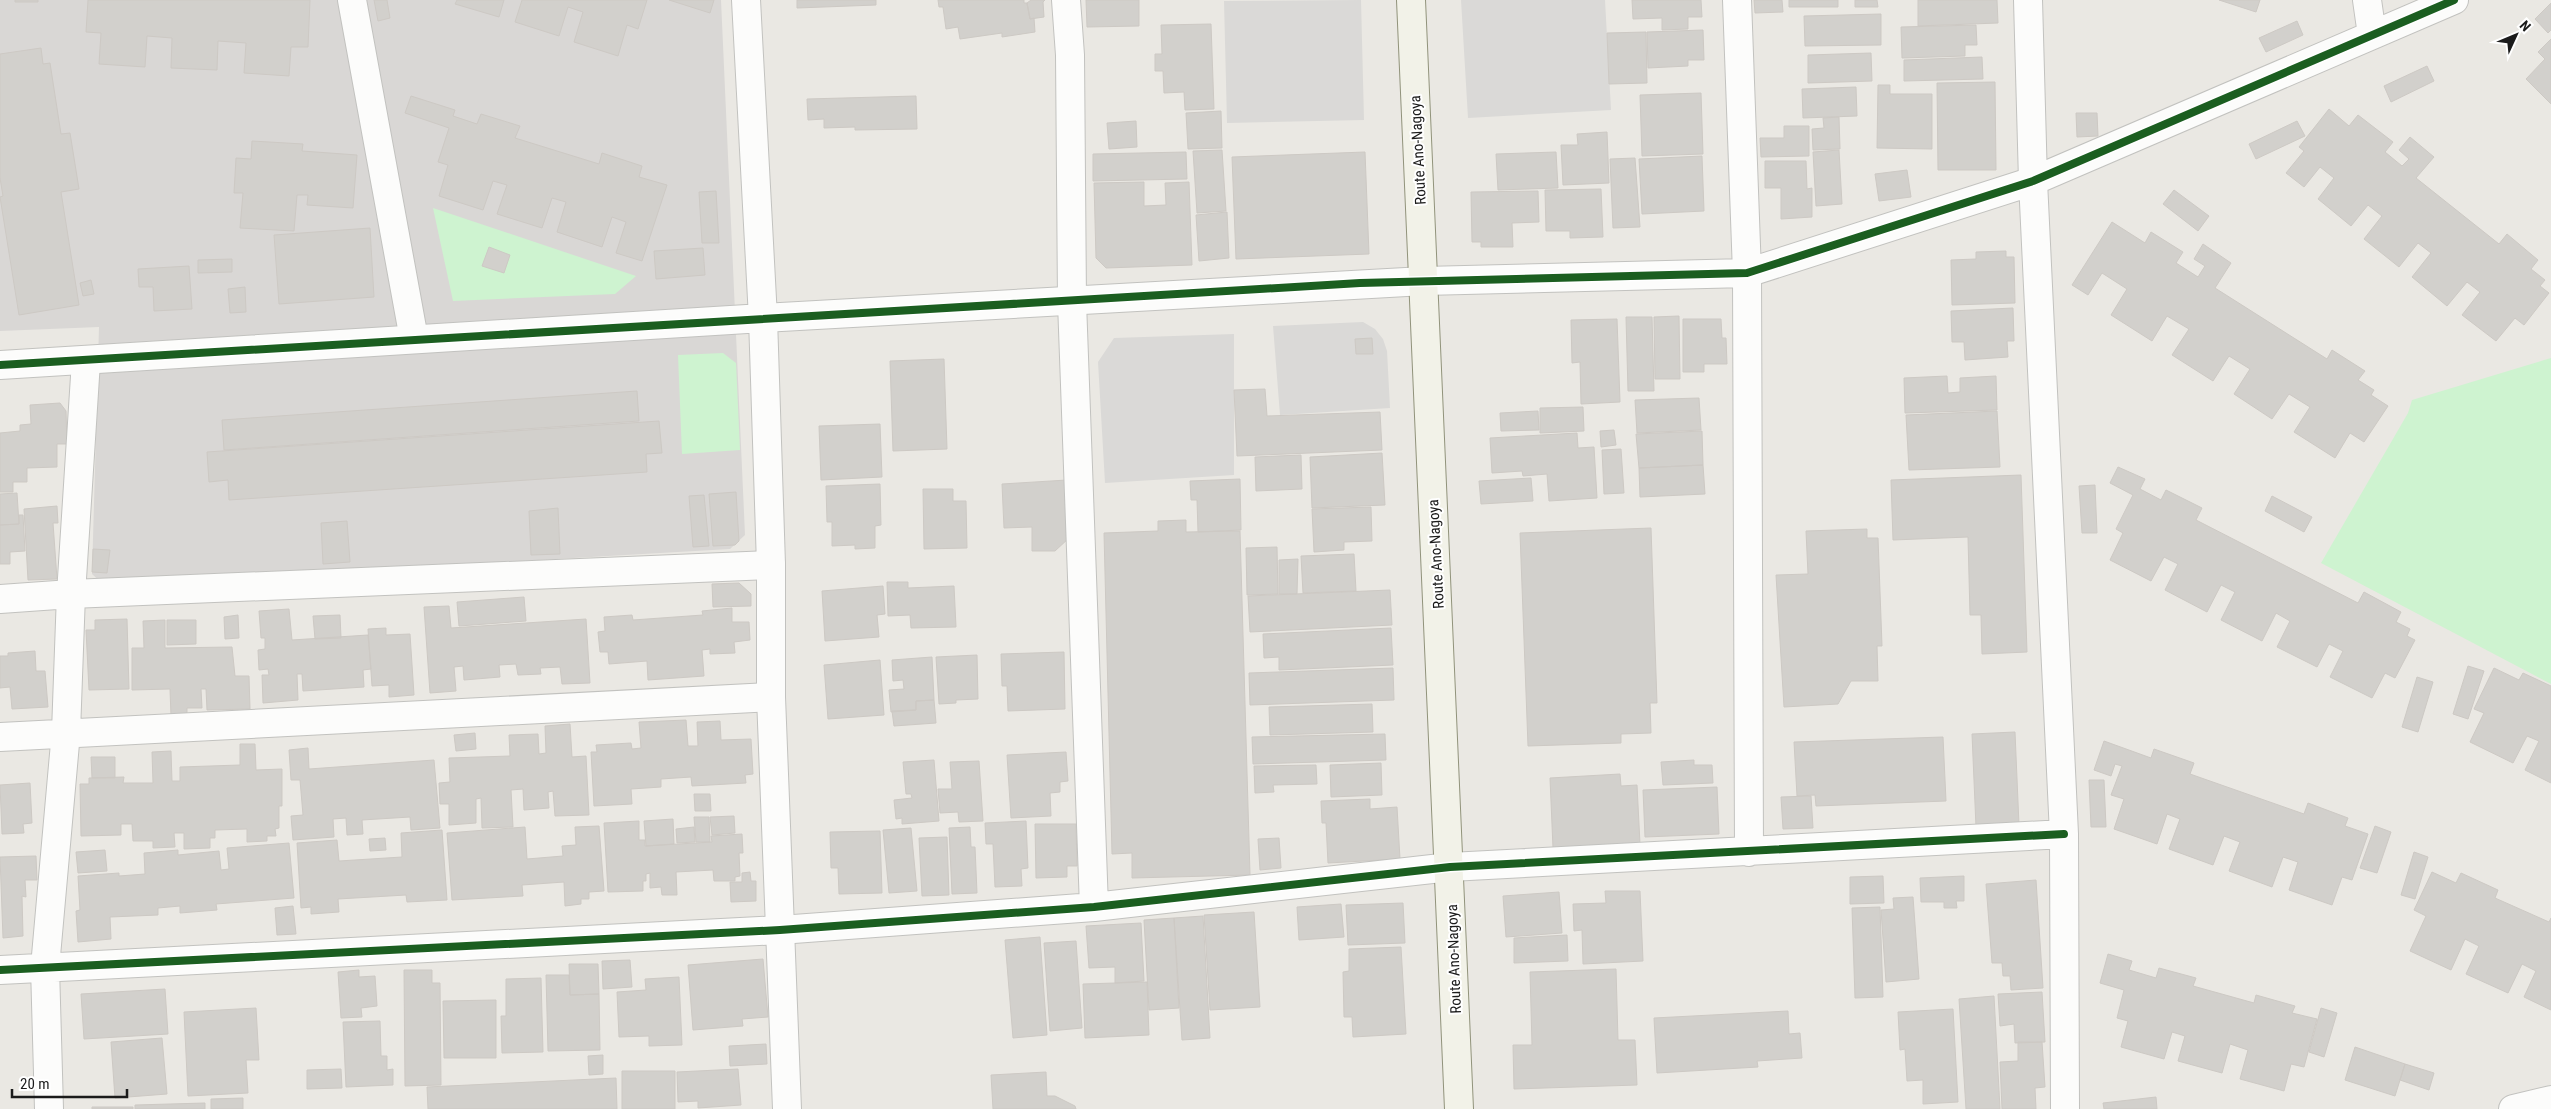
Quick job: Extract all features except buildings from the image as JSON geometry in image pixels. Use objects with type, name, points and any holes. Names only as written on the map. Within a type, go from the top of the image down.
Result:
[{"type":"main road","name":"Route Ano-Nagoya","points":[[1410,0],[1450,867],[1459,1109]]},
{"type":"street","points":[[352,0],[414,339]]},
{"type":"street","points":[[746,0],[763,318],[771,565],[771,697],[787,1109]]},
{"type":"street","points":[[1066,0],[1070,55],[1072,302],[1094,907]]},
{"type":"street","points":[[1736,0],[1747,273],[1749,852]]},
{"type":"street","points":[[2028,0],[2033,181],[2064,834],[2065,1109]]},
{"type":"street","points":[[2367,0],[2372,35]]},
{"type":"street","points":[[0,365],[1424,280],[1747,273],[2033,181],[2454,0]]},
{"type":"street","points":[[49,1109],[45,967],[66,732],[71,594],[86,361]]},
{"type":"street","points":[[0,599],[71,594],[771,565]]},
{"type":"street","points":[[0,737],[66,732],[771,697]]},
{"type":"street","points":[[0,970],[780,930],[1094,907],[1450,867],[2064,834]]},
{"type":"street","points":[[2513,1109],[2551,1100]]},
{"type":"shaded area","points":[[0,0],[721,0],[745,535],[730,549],[104,585],[92,574],[99,327],[0,331]]},
{"type":"shaded area","points":[[1361,0],[1364,120],[1227,123],[1224,1]]},
{"type":"shaded area","points":[[1461,0],[1605,0],[1611,110],[1468,118]]},
{"type":"shaded area","points":[[1363,322],[1375,329],[1383,339],[1387,351],[1390,408],[1280,415],[1273,326]]},
{"type":"shaded area","points":[[1234,334],[1234,475],[1105,483],[1098,362],[1114,338]]},
{"type":"green space","points":[[433,208],[636,276],[615,294],[453,301]]},
{"type":"green space","points":[[723,353],[736,363],[740,450],[682,454],[678,355]]},
{"type":"green space","points":[[2551,358],[2551,684],[2321,563],[2408,413],[2412,400]]},
{"type":"cycle path","points":[[0,365],[1360,283],[1747,273],[2033,181],[2454,0]]},
{"type":"cycle path","points":[[0,970],[780,930],[1094,907],[1450,867],[2064,834]]}]
